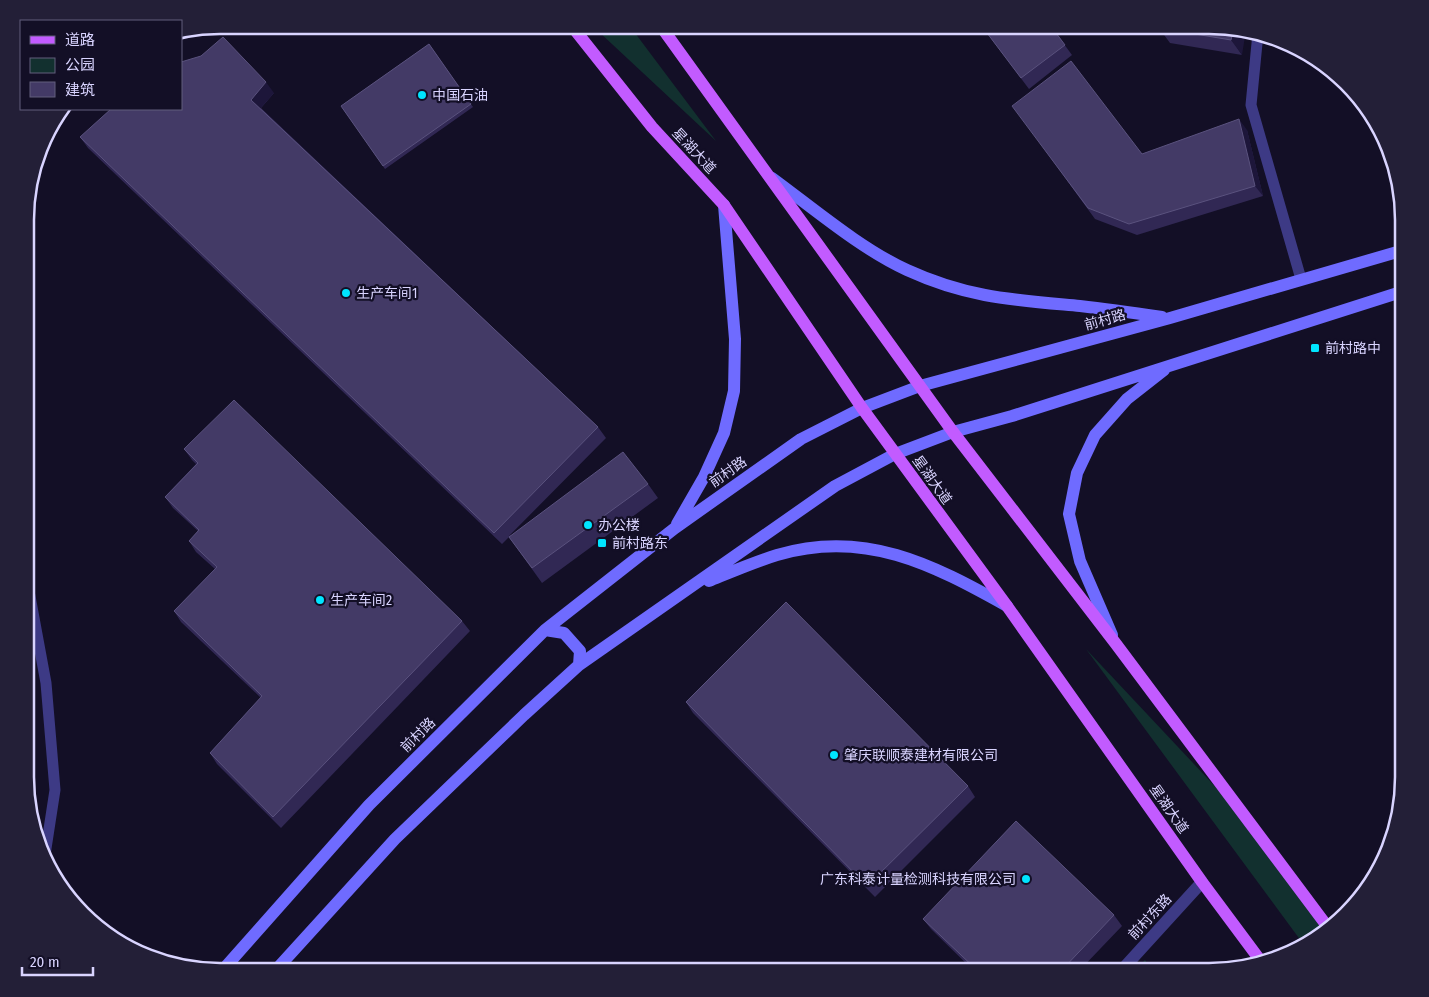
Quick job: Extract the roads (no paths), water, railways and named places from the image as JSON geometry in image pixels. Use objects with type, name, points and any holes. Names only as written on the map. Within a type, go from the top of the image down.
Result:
[{"type":"main road","name":"星湖大道","points":[[578,34],[652,127],[724,205],[862,408],[1007,606],[1202,882],[1258,957]]},
{"type":"main road","points":[[667,34],[953,432],[1116,644],[1325,923]]},
{"type":"main road","points":[[772,178],[861,242],[905,269],[946,286],[972,294],[1027,302],[1080,306],[1170,318]]},
{"type":"main road","points":[[675,528],[704,477],[724,433],[734,391],[735,339],[724,205]]},
{"type":"main road","name":"前村路","points":[[229,963],[369,805],[545,630],[675,528],[801,439],[862,408],[920,386],[1170,318],[1395,253]]},
{"type":"main road","points":[[282,963],[395,840],[524,715],[579,666],[835,486],[895,454],[953,432],[1012,416],[1395,294]]},
{"type":"main road","points":[[1116,644],[1080,561],[1069,514],[1077,473],[1095,435],[1127,399],[1172,364]]},
{"type":"main road","points":[[692,587],[778,555],[824,547],[868,547],[906,557],[950,574],[1007,606]]},
{"type":"main road","points":[[545,630],[564,633],[580,651],[579,666]]},
{"type":"street","name":"前村东路","points":[[1128,963],[1202,882]]},
{"type":"lane","points":[[1257,40],[1251,105],[1301,279]]},
{"type":"lane","points":[[34,618],[46,683],[55,790],[47,844]]},
{"type":"place","name":"中国石油","points":[[422,95]]},
{"type":"place","name":"生产车间1","points":[[346,293]]},
{"type":"place","name":"前村路中","points":[[1315,348]]},
{"type":"place","name":"办公楼","points":[[588,525]]},
{"type":"place","name":"前村路东","points":[[602,543]]},
{"type":"place","name":"生产车间2","points":[[320,600]]},
{"type":"place","name":"肇庆联顺泰建材有限公司","points":[[834,755]]},
{"type":"place","name":"广东科泰计量检测科技有限公司","points":[[1026,879]]}]
